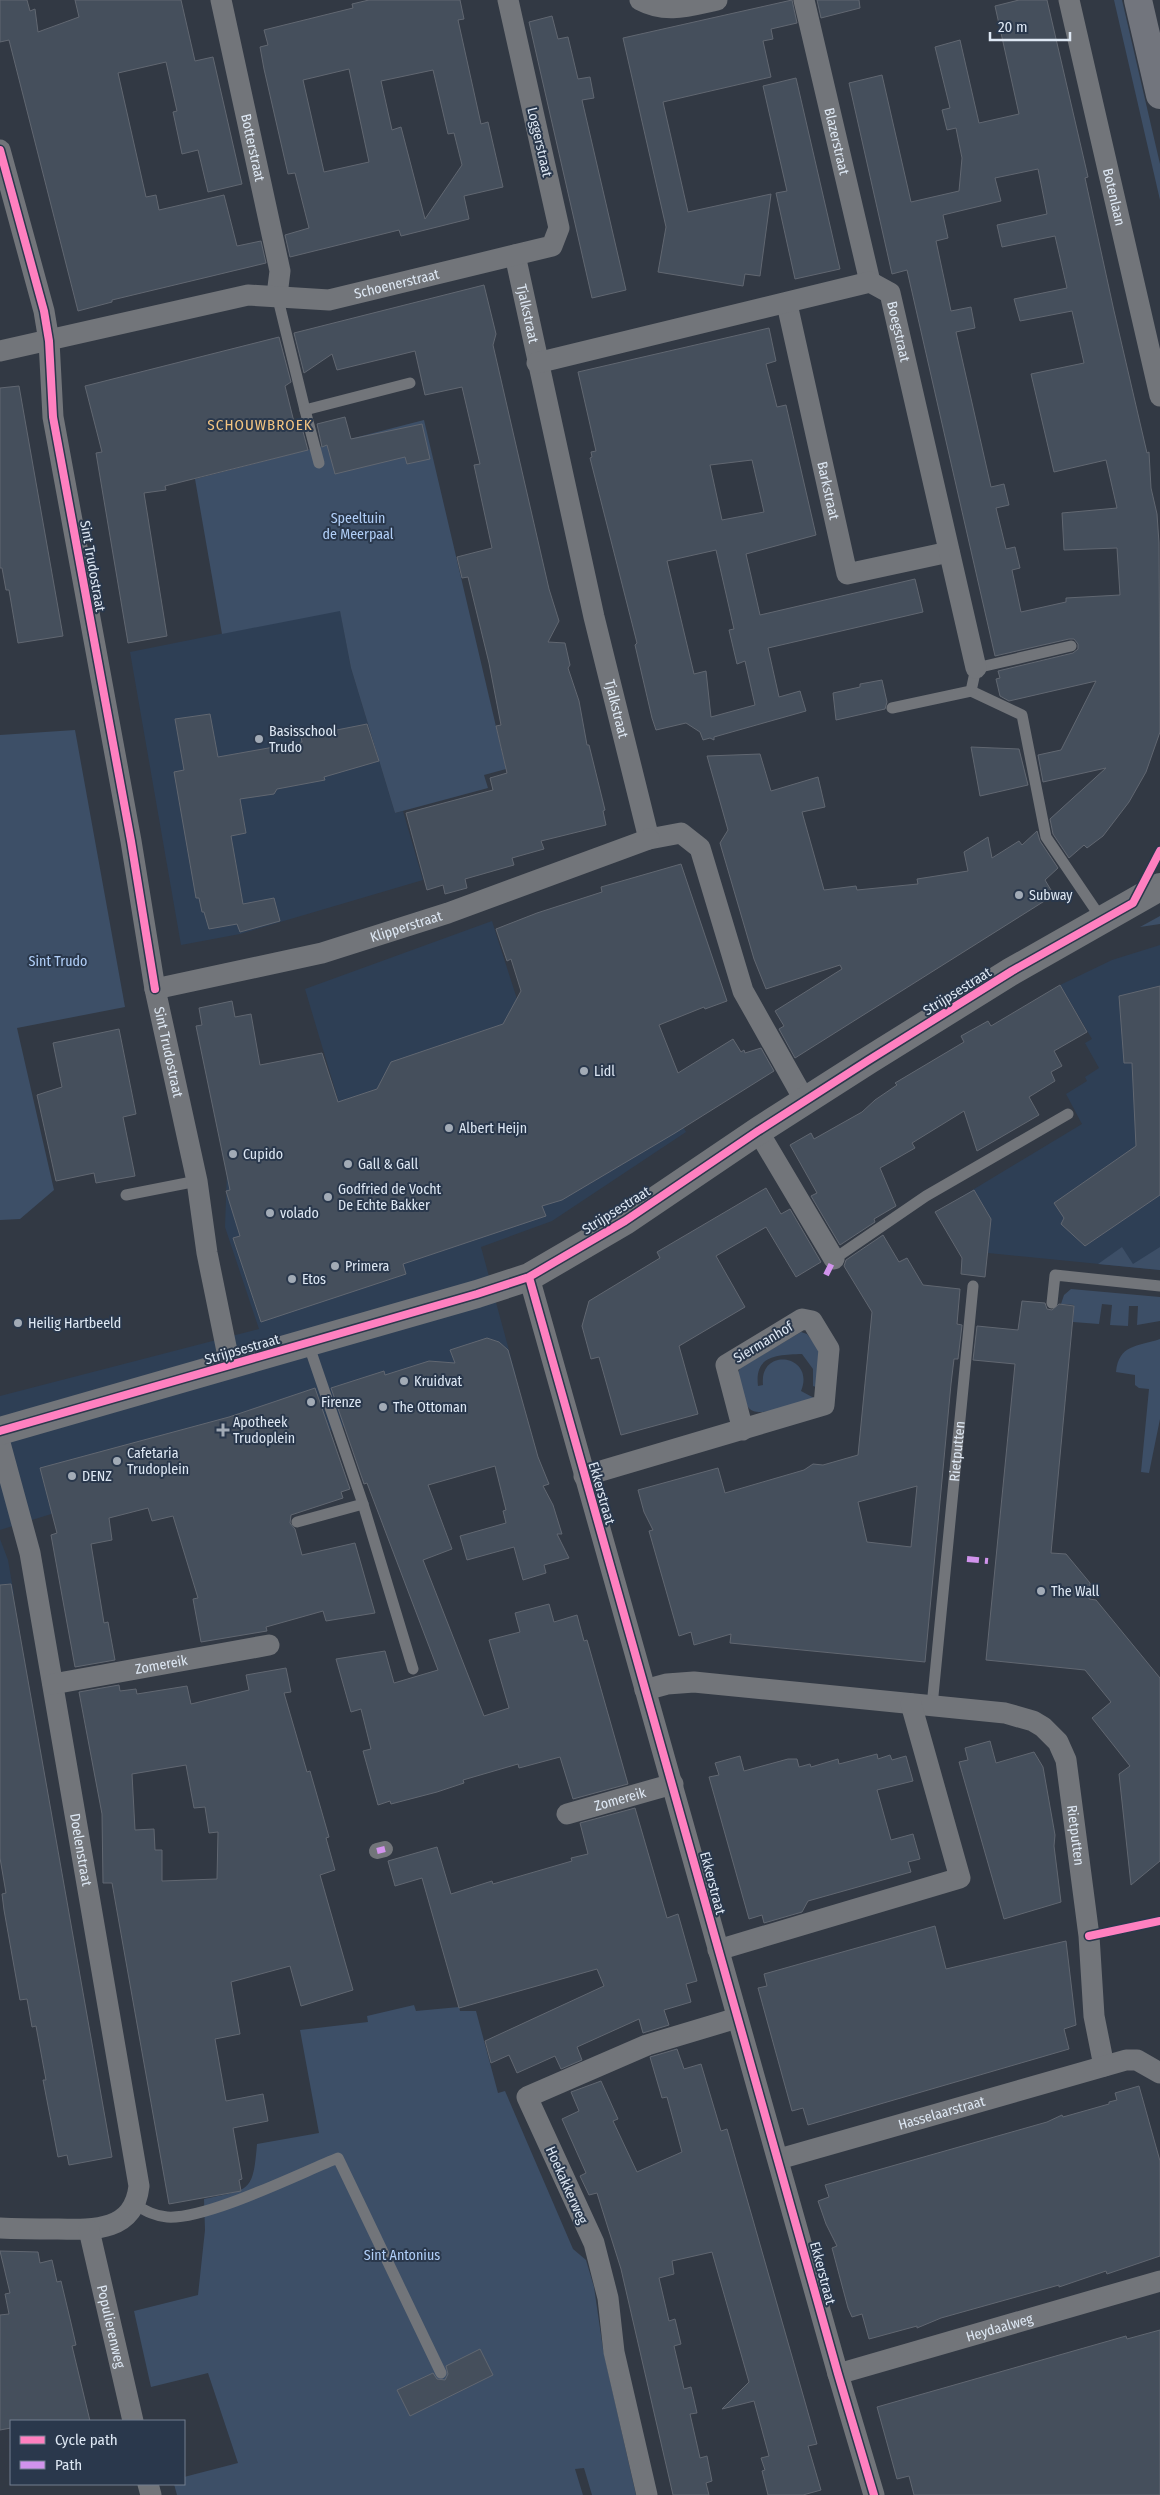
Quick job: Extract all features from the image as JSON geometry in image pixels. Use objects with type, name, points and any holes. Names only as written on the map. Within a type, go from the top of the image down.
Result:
[{"type":"main road","points":[[1138,0],[1160,96]]},
{"type":"street","name":"Botterstraat","points":[[222,0],[280,271],[277,295]]},
{"type":"street","name":"Loggerstraat","points":[[508,0],[559,228],[552,246],[514,255]]},
{"type":"street","points":[[640,0],[653,7],[672,10],[717,0]]},
{"type":"street","name":"Blazerstraat","points":[[804,0],[870,282]]},
{"type":"street","name":"Botenlaan","points":[[1069,0],[1160,396]]},
{"type":"street","name":"Sint Trudostraat","points":[[0,150],[44,311],[49,341],[53,417],[131,841],[155,989],[197,1181],[207,1252],[230,1366]]},
{"type":"street","name":"Schoenerstraat","points":[[0,350],[49,341],[248,295],[277,295],[329,300],[514,255]]},
{"type":"street","name":"Tjalkstraat","points":[[514,255],[594,617],[650,839]]},
{"type":"street","points":[[537,363],[787,304],[870,282]]},
{"type":"street","name":"Boegstraat","points":[[870,282],[890,293],[976,668]]},
{"type":"street","name":"Barkstraat","points":[[787,304],[847,574],[949,552]]},
{"type":"street","points":[[650,839],[681,832],[700,848],[743,991],[805,1101]]},
{"type":"street","name":"Klipperstraat","points":[[155,989],[322,953],[448,913],[650,839]]},
{"type":"street","name":"Strijpsestraat","points":[[0,1431],[230,1366],[529,1277],[626,1221],[758,1131],[1012,971],[1160,887]]},
{"type":"street","points":[[758,1131],[834,1258]]},
{"type":"street","name":"Ekkerstraat","points":[[529,1277],[673,1784],[737,2018],[874,2495]]},
{"type":"street","name":"Siermanhof","points":[[584,1476],[743,1430],[824,1405],[829,1349],[812,1321],[802,1319],[726,1365],[743,1430]]},
{"type":"street","name":"Doelenstraat","points":[[0,1443],[30,1553],[138,2175],[139,2186],[135,2205]]},
{"type":"street","name":"Zomereik","points":[[52,1684],[269,1645]]},
{"type":"street","name":"Rietputten","points":[[646,1690],[667,1684],[694,1682],[1019,1716],[1043,1727],[1058,1742],[1068,1770],[1089,1936],[1094,2016],[1104,2066]]},
{"type":"street","name":"Rietputten","points":[[718,1950],[960,1878],[922,1705]]},
{"type":"street","name":"Zomereik","points":[[567,1814],[673,1784]]},
{"type":"street","name":"Hoekakkerweg","points":[[647,2495],[614,2352],[608,2298],[594,2244],[527,2097],[647,2045],[737,2018]]},
{"type":"street","name":"Hasselaarstraat","points":[[779,2159],[1104,2066],[1137,2060],[1160,2073]]},
{"type":"street","points":[[0,2228],[89,2230],[110,2226],[118,2222],[135,2205]]},
{"type":"street","name":"Populierenweg","points":[[89,2230],[133,2420]]},
{"type":"street","name":"Heydaalweg","points":[[838,2374],[1160,2281]]},
{"type":"lane","points":[[277,295],[319,463]]},
{"type":"lane","points":[[305,410],[410,383]]},
{"type":"lane","points":[[971,691],[976,668],[1071,646]]},
{"type":"lane","points":[[892,708],[971,691],[1022,715],[1046,837],[1103,920]]},
{"type":"lane","points":[[834,1258],[926,1196],[1068,1114]]},
{"type":"lane","points":[[126,1195],[197,1181]]},
{"type":"lane","points":[[1052,1303],[1055,1275],[1160,1286]]},
{"type":"lane","name":"Rietputten","points":[[922,1705],[973,1286]]},
{"type":"lane","points":[[308,1343],[362,1504],[413,1669]]},
{"type":"lane","points":[[297,1522],[362,1504]]},
{"type":"lane","points":[[135,2205],[152,2214],[169,2217],[211,2210],[338,2158],[441,2373]]},
{"type":"shaded area","name":"Basisschool Trudo","points":[[340,610],[351,668],[395,813],[403,811],[423,880],[240,934],[181,945],[130,652]]},
{"type":"shaded area","points":[[492,921],[517,999],[650,1068],[686,1132],[552,1221],[481,1247],[516,1376],[128,1490],[0,1530],[0,1396],[259,1329],[225,1227],[227,1170],[339,1103],[305,989]]},
{"type":"shaded area","points":[[1160,945],[1160,1270],[988,1253],[956,1200],[1082,1124],[1066,1094],[1087,1081],[1085,1077],[1099,1068],[1085,1043],[1092,1039],[1060,985],[1112,960]]},
{"type":"shaded area","points":[[0,1539],[8,1560],[14,1595],[0,1598]]},
{"type":"green space","points":[[1114,0],[1122,0],[1160,164],[1160,200]]},
{"type":"green space","name":"Speeltuin de Meerpaal","points":[[424,420],[506,769],[484,775],[488,788],[395,813],[351,668],[340,611],[222,634],[195,479]]},
{"type":"green space","name":"Sint Trudo","points":[[75,730],[125,1007],[17,1028],[54,1190],[20,1219],[0,1220],[0,735]]},
{"type":"green space","points":[[1160,916],[1160,924],[1140,927]]},
{"type":"green space","points":[[1122,1247],[1133,1264],[1160,1247],[1160,1270],[1098,1264]]},
{"type":"green space","points":[[1071,1289],[1160,1297],[1160,1321],[1137,1325],[1138,1306],[1129,1306],[1128,1326],[1110,1325],[1112,1305],[1102,1304],[1099,1324],[1073,1322],[1074,1305],[1061,1304],[1064,1295]]},
{"type":"green space","points":[[801,1332],[807,1334],[820,1351],[816,1387],[813,1386],[813,1369],[802,1354],[777,1356],[764,1362],[758,1375],[758,1386],[763,1385],[764,1373],[769,1364],[777,1360],[786,1360],[795,1363],[801,1369],[804,1379],[801,1391],[814,1398],[779,1409],[760,1412],[753,1411],[748,1407],[743,1395],[738,1373],[740,1368]]},
{"type":"green space","points":[[1160,1339],[1160,1419],[1149,1473],[1141,1472],[1149,1389],[1139,1388],[1135,1385],[1135,1375],[1116,1372],[1121,1356],[1125,1351]]},
{"type":"green space","name":"Sint Antonius","points":[[414,2005],[416,2011],[459,2007],[460,2011],[476,2011],[498,2093],[505,2091],[573,2249],[586,2260],[594,2287],[603,2349],[636,2495],[592,2495],[584,2468],[575,2469],[583,2495],[177,2495],[174,2485],[185,2485],[185,2477],[238,2463],[208,2373],[151,2387],[134,2311],[198,2295],[205,2230],[204,2199],[231,2193],[246,2186],[254,2172],[257,2144],[319,2133],[300,2030],[368,2022],[367,2016]]},
{"type":"building","points":[[0,0],[27,0],[30,11],[35,9],[38,32],[79,17],[75,0],[181,0],[195,61],[213,57],[242,184],[208,192],[198,150],[182,154],[173,112],[177,111],[166,62],[118,73],[146,197],[156,195],[159,210],[224,195],[237,246],[261,241],[266,263],[112,300],[112,302],[78,311],[9,40],[0,42]]},
{"type":"building","points":[[369,0],[460,0],[464,19],[458,20],[481,124],[488,122],[503,187],[464,196],[469,219],[401,236],[399,230],[290,257],[285,235],[309,228],[295,173],[288,174],[264,69],[260,47],[268,45],[264,30],[353,8],[352,4]],"holes":[[[349,69],[369,162],[324,172],[303,80]],[[433,70],[448,134],[454,133],[462,165],[425,219],[401,127],[392,130],[381,81]]]},
{"type":"building","points":[[792,0],[797,23],[771,29],[773,39],[763,41],[771,77],[663,102],[688,212],[771,194],[760,276],[745,274],[743,286],[658,272],[666,227],[623,38]]},
{"type":"building","points":[[817,0],[859,0],[860,8],[821,18]]},
{"type":"building","points":[[1019,0],[1047,0],[1088,177],[1085,178],[1114,311],[1147,453],[1149,452],[1151,488],[1157,514],[1159,543],[1160,732],[1146,772],[1129,802],[1103,836],[1087,848],[1084,845],[1069,858],[1053,834],[1050,819],[1106,768],[1043,782],[1038,755],[1061,750],[1096,681],[1009,701],[1000,696],[996,679],[1000,678],[998,671],[1073,653],[1078,649],[1078,644],[1074,639],[1069,639],[995,656],[907,270],[892,274],[849,83],[882,75],[911,202],[959,191],[962,158],[956,128],[947,130],[942,110],[950,108],[935,47],[960,40],[979,123],[1019,114],[995,6]],"holes":[[[1038,169],[1047,214],[997,225],[1002,247],[1055,236],[1067,288],[1014,299],[1020,321],[1072,311],[1084,363],[1031,374],[1054,472],[1106,460],[1117,508],[1062,513],[1064,550],[1117,548],[1120,595],[1066,598],[1066,602],[1021,612],[1012,570],[1020,568],[1015,547],[1006,549],[996,508],[1009,505],[1004,484],[991,487],[956,332],[975,328],[971,307],[951,311],[936,241],[948,238],[943,215],[1001,201],[995,178]]]},
{"type":"building","points":[[552,16],[558,39],[568,37],[578,79],[590,77],[594,98],[582,100],[626,290],[592,298],[529,22]]},
{"type":"building","points":[[796,78],[840,269],[795,279],[776,193],[787,191],[763,86]]},
{"type":"building","points":[[484,285],[496,334],[493,345],[549,589],[559,621],[548,642],[565,643],[570,665],[568,668],[579,701],[587,745],[589,745],[605,810],[603,811],[606,825],[541,841],[544,849],[512,858],[514,865],[465,879],[467,888],[445,894],[443,885],[427,890],[406,813],[493,790],[490,778],[507,773],[496,726],[501,725],[489,663],[468,577],[462,578],[457,557],[492,548],[474,465],[480,464],[462,387],[425,395],[415,351],[337,370],[332,354],[304,373],[294,333]]},
{"type":"building","points":[[769,328],[776,361],[766,364],[777,407],[786,405],[816,535],[746,554],[760,615],[915,579],[923,612],[768,648],[779,697],[800,691],[806,711],[714,737],[714,740],[710,738],[703,740],[700,732],[686,723],[656,730],[635,645],[637,643],[590,458],[592,457],[591,452],[596,451],[578,372]],"holes":[[[752,460],[764,512],[722,520],[710,465]],[[716,550],[734,629],[729,630],[737,664],[745,661],[755,705],[711,717],[706,671],[694,674],[667,561]]]},
{"type":"building","points":[[279,337],[291,382],[285,386],[296,430],[302,428],[308,450],[165,486],[166,490],[144,493],[167,636],[128,643],[96,453],[102,452],[85,386]]},
{"type":"building","points":[[19,386],[63,636],[18,643],[9,590],[6,590],[2,568],[0,568],[0,388]]},
{"type":"building","points":[[345,417],[351,439],[422,424],[430,459],[407,464],[405,457],[335,474],[327,445],[322,447],[317,424]]},
{"type":"building","points":[[882,680],[887,702],[885,709],[836,720],[833,693],[860,687],[860,684]]},
{"type":"building","points":[[210,714],[218,757],[302,742],[301,737],[367,724],[379,761],[324,777],[325,780],[277,789],[274,794],[240,799],[246,833],[231,836],[243,904],[274,898],[280,921],[240,932],[237,924],[209,929],[199,898],[196,898],[174,772],[184,770],[175,719]]},
{"type":"building","points":[[971,747],[1019,749],[1028,785],[980,796]]},
{"type":"building","points":[[760,754],[771,791],[818,777],[825,807],[802,812],[824,890],[856,886],[857,890],[918,884],[917,879],[968,871],[964,852],[988,837],[992,858],[1019,841],[1022,845],[1037,831],[1040,841],[1058,868],[1045,880],[1054,895],[795,1058],[779,1029],[784,1026],[775,1011],[842,969],[840,965],[766,989],[754,959],[720,843],[728,830],[707,756]]},
{"type":"building","points":[[681,864],[727,1001],[705,1009],[704,1007],[659,1025],[678,1073],[733,1039],[741,1052],[744,1050],[745,1053],[761,1048],[774,1071],[675,1133],[562,1200],[542,1206],[546,1216],[403,1264],[406,1274],[261,1322],[233,1238],[240,1236],[226,1191],[230,1190],[196,1026],[202,1025],[199,1008],[232,1001],[235,1017],[251,1014],[260,1065],[322,1053],[338,1102],[377,1089],[391,1062],[503,1024],[521,991],[511,959],[507,961],[496,929],[537,913],[602,892],[601,887]]},
{"type":"building","points":[[1060,985],[1087,1032],[1054,1051],[1062,1066],[1051,1072],[1055,1081],[1029,1097],[1039,1115],[977,1151],[964,1111],[912,1143],[915,1148],[880,1168],[896,1206],[874,1219],[875,1222],[840,1245],[811,1196],[817,1193],[790,1145],[811,1133],[814,1139],[862,1112],[875,1100],[897,1085],[895,1083],[964,1042],[961,1036],[988,1021],[991,1026]]},
{"type":"building","points":[[1160,986],[1160,1195],[1085,1246],[1061,1224],[1064,1218],[1054,1203],[1136,1146],[1132,1063],[1124,1063],[1119,996]]},
{"type":"building","points":[[119,1029],[136,1114],[123,1117],[135,1176],[96,1183],[94,1173],[56,1181],[37,1095],[62,1087],[53,1043]]},
{"type":"building","points":[[766,1188],[781,1214],[790,1209],[821,1262],[796,1277],[766,1227],[716,1256],[745,1307],[679,1346],[698,1414],[621,1435],[599,1357],[591,1359],[582,1326],[589,1301],[660,1258],[657,1252]]},
{"type":"building","points":[[974,1190],[991,1219],[985,1277],[961,1274],[962,1258],[935,1212]]},
{"type":"building","points":[[883,1235],[899,1262],[907,1258],[923,1285],[960,1289],[957,1324],[962,1325],[958,1359],[954,1359],[951,1384],[925,1662],[730,1643],[731,1634],[694,1645],[691,1632],[679,1636],[649,1531],[653,1530],[644,1512],[638,1490],[718,1468],[725,1493],[804,1470],[813,1464],[823,1465],[858,1455],[872,1312],[844,1266],[846,1260]],"holes":[[[917,1486],[911,1547],[867,1542],[858,1502]]]},
{"type":"building","name":"The Wall","points":[[1022,1301],[1045,1303],[1047,1309],[1052,1310],[1059,1304],[1074,1306],[1051,1553],[1066,1554],[1090,1583],[1089,1599],[1096,1600],[1160,1678],[1160,1861],[1131,1885],[1119,1774],[1130,1766],[1092,1718],[1111,1702],[1085,1670],[986,1660],[1015,1364],[973,1360],[977,1326],[1018,1330]]},
{"type":"building","points":[[487,1338],[499,1342],[508,1350],[538,1457],[549,1484],[543,1486],[553,1505],[562,1534],[557,1534],[569,1558],[544,1565],[546,1573],[523,1580],[514,1547],[467,1560],[460,1536],[506,1523],[503,1511],[506,1510],[495,1466],[428,1485],[452,1549],[423,1560],[484,1716],[509,1708],[489,1640],[520,1632],[515,1613],[549,1604],[554,1622],[577,1615],[584,1641],[587,1640],[628,1784],[573,1799],[560,1757],[519,1768],[518,1764],[463,1780],[464,1783],[437,1792],[391,1804],[390,1801],[378,1805],[363,1751],[371,1749],[361,1709],[351,1712],[336,1659],[385,1651],[394,1683],[438,1670],[367,1483],[364,1484],[331,1388],[384,1371],[385,1375],[429,1361],[455,1363],[450,1350]]},
{"type":"building","points":[[315,1388],[350,1489],[341,1492],[343,1498],[291,1515],[290,1523],[295,1529],[302,1555],[355,1543],[375,1613],[326,1621],[323,1611],[266,1627],[267,1631],[201,1642],[193,1599],[198,1598],[173,1516],[152,1521],[148,1508],[109,1518],[112,1540],[91,1544],[104,1623],[108,1622],[115,1660],[75,1667],[51,1535],[57,1533],[40,1468],[229,1417]]},
{"type":"building","points":[[11,1584],[112,2157],[69,2165],[67,2155],[58,2157],[43,2080],[46,2080],[36,2026],[32,2027],[27,1999],[20,2000],[2,1894],[6,1893],[0,1858],[0,1585]]},
{"type":"building","points":[[286,1668],[291,1692],[284,1693],[307,1772],[310,1771],[329,1837],[326,1838],[335,1870],[320,1875],[353,1990],[301,2006],[290,1966],[231,1982],[240,2034],[215,2039],[226,2101],[263,2094],[268,2121],[233,2128],[242,2179],[239,2180],[241,2191],[169,2204],[112,1883],[103,1883],[102,1814],[79,1692],[119,1685],[120,1691],[136,1689],[137,1694],[187,1686],[191,1704],[249,1690],[246,1675]],"holes":[[[186,1765],[194,1808],[205,1807],[209,1833],[218,1832],[217,1879],[162,1881],[162,1850],[155,1850],[154,1829],[135,1830],[132,1774]]]},
{"type":"building","points":[[990,1741],[996,1763],[1034,1752],[1043,1767],[1055,1835],[1054,1846],[1061,1902],[1004,1919],[959,1762],[968,1760],[965,1748]]},
{"type":"building","points":[[877,1754],[878,1759],[890,1755],[892,1760],[906,1756],[913,1781],[877,1790],[891,1840],[913,1834],[920,1859],[908,1862],[911,1872],[808,1901],[802,1912],[764,1923],[762,1915],[749,1919],[709,1777],[719,1775],[715,1763],[740,1756],[744,1771],[788,1759],[797,1759],[799,1767],[810,1764],[811,1767],[838,1759],[839,1764]]},
{"type":"building","points":[[635,1808],[667,1918],[678,1914],[697,1981],[686,1984],[691,2002],[664,2010],[669,2025],[643,2033],[639,2019],[577,2047],[582,2060],[561,2069],[555,2056],[517,2073],[509,2055],[491,2063],[485,2041],[604,1986],[597,1969],[459,2008],[422,1878],[395,1886],[388,1861],[437,1847],[451,1894],[492,1881],[493,1884],[572,1861],[571,1858],[588,1854],[580,1823]]},
{"type":"building","points":[[935,1926],[946,1969],[1066,1941],[1076,2025],[1064,2029],[1069,2049],[808,2125],[803,2108],[792,2111],[758,1988],[767,1986],[764,1974]]},
{"type":"building","points":[[677,2049],[684,2069],[701,2064],[721,2131],[727,2129],[817,2444],[808,2446],[821,2490],[803,2495],[768,2495],[762,2471],[765,2470],[761,2458],[769,2456],[754,2401],[722,2409],[749,2382],[712,2252],[672,2261],[674,2274],[659,2278],[669,2321],[675,2319],[681,2344],[674,2346],[684,2389],[691,2387],[697,2413],[690,2414],[700,2458],[707,2456],[712,2481],[706,2483],[709,2495],[673,2495],[621,2269],[597,2193],[589,2195],[580,2176],[586,2173],[562,2119],[579,2111],[571,2092],[601,2081],[618,2119],[613,2121],[637,2172],[682,2152],[667,2097],[662,2098],[650,2057]]},
{"type":"building","points":[[1139,2086],[1160,2161],[1160,2256],[1107,2274],[1106,2271],[1059,2287],[1059,2285],[941,2318],[917,2328],[917,2326],[869,2339],[862,2314],[852,2317],[848,2308],[832,2248],[837,2246],[826,2224],[818,2201],[829,2197],[825,2185],[1047,2122],[1062,2115],[1063,2117],[1109,2104],[1109,2102],[1117,2100],[1115,2093]]},
{"type":"building","points":[[0,2251],[38,2252],[40,2263],[52,2260],[57,2282],[61,2281],[71,2323],[76,2345],[72,2346],[90,2420],[10,2420],[10,2428],[0,2430],[0,2315],[9,2314],[5,2294],[10,2293]]},
{"type":"building","points":[[1160,2330],[1160,2495],[914,2495],[909,2476],[897,2479],[877,2407],[1126,2336],[1127,2339]]},
{"type":"building","points":[[480,2349],[493,2375],[410,2416],[397,2390],[433,2373],[437,2379],[445,2380],[448,2374],[446,2366]]},
{"type":"marked path","points":[[826,1275],[834,1259]]},
{"type":"marked path","points":[[967,1559],[988,1561]]},
{"type":"marked path","points":[[377,1851],[385,1849]]},
{"type":"cycle path","points":[[0,150],[44,311],[49,341],[53,417],[131,841],[155,989]]},
{"type":"cycle path","points":[[0,1431],[477,1294],[529,1277],[625,1221],[758,1131],[1012,971],[1133,903],[1160,851]]},
{"type":"cycle path","points":[[529,1277],[838,2374],[874,2495]]},
{"type":"cycle path","points":[[1089,1936],[1160,1921]]},
{"type":"place","name":"Basisschool Trudo","points":[[259,739]]},
{"type":"place","name":"Subway","points":[[1019,895]]},
{"type":"place","name":"Lidl","points":[[584,1071]]},
{"type":"place","name":"Albert Heijn","points":[[449,1128]]},
{"type":"place","name":"Cupido","points":[[233,1154]]},
{"type":"place","name":"Gall & Gall","points":[[348,1164]]},
{"type":"place","name":"Godfried de Vocht De Echte Bakker","points":[[328,1197]]},
{"type":"place","name":"volado","points":[[270,1213]]},
{"type":"place","name":"Primera","points":[[335,1266]]},
{"type":"place","name":"Etos","points":[[292,1279]]},
{"type":"place","name":"Heilig Hartbeeld","points":[[18,1323]]},
{"type":"place","name":"Kruidvat","points":[[404,1381]]},
{"type":"place","name":"Firenze","points":[[311,1402]]},
{"type":"place","name":"The Ottoman","points":[[383,1407]]},
{"type":"place","name":"Apotheek Trudoplein","points":[[223,1430]]},
{"type":"place","name":"Cafetaria Trudoplein","points":[[117,1461]]},
{"type":"place","name":"DENZ","points":[[72,1476]]},
{"type":"place","name":"The Wall","points":[[1041,1591]]},
{"type":"district","name":"SCHOUWBROEK","points":[[260,425]]}]
